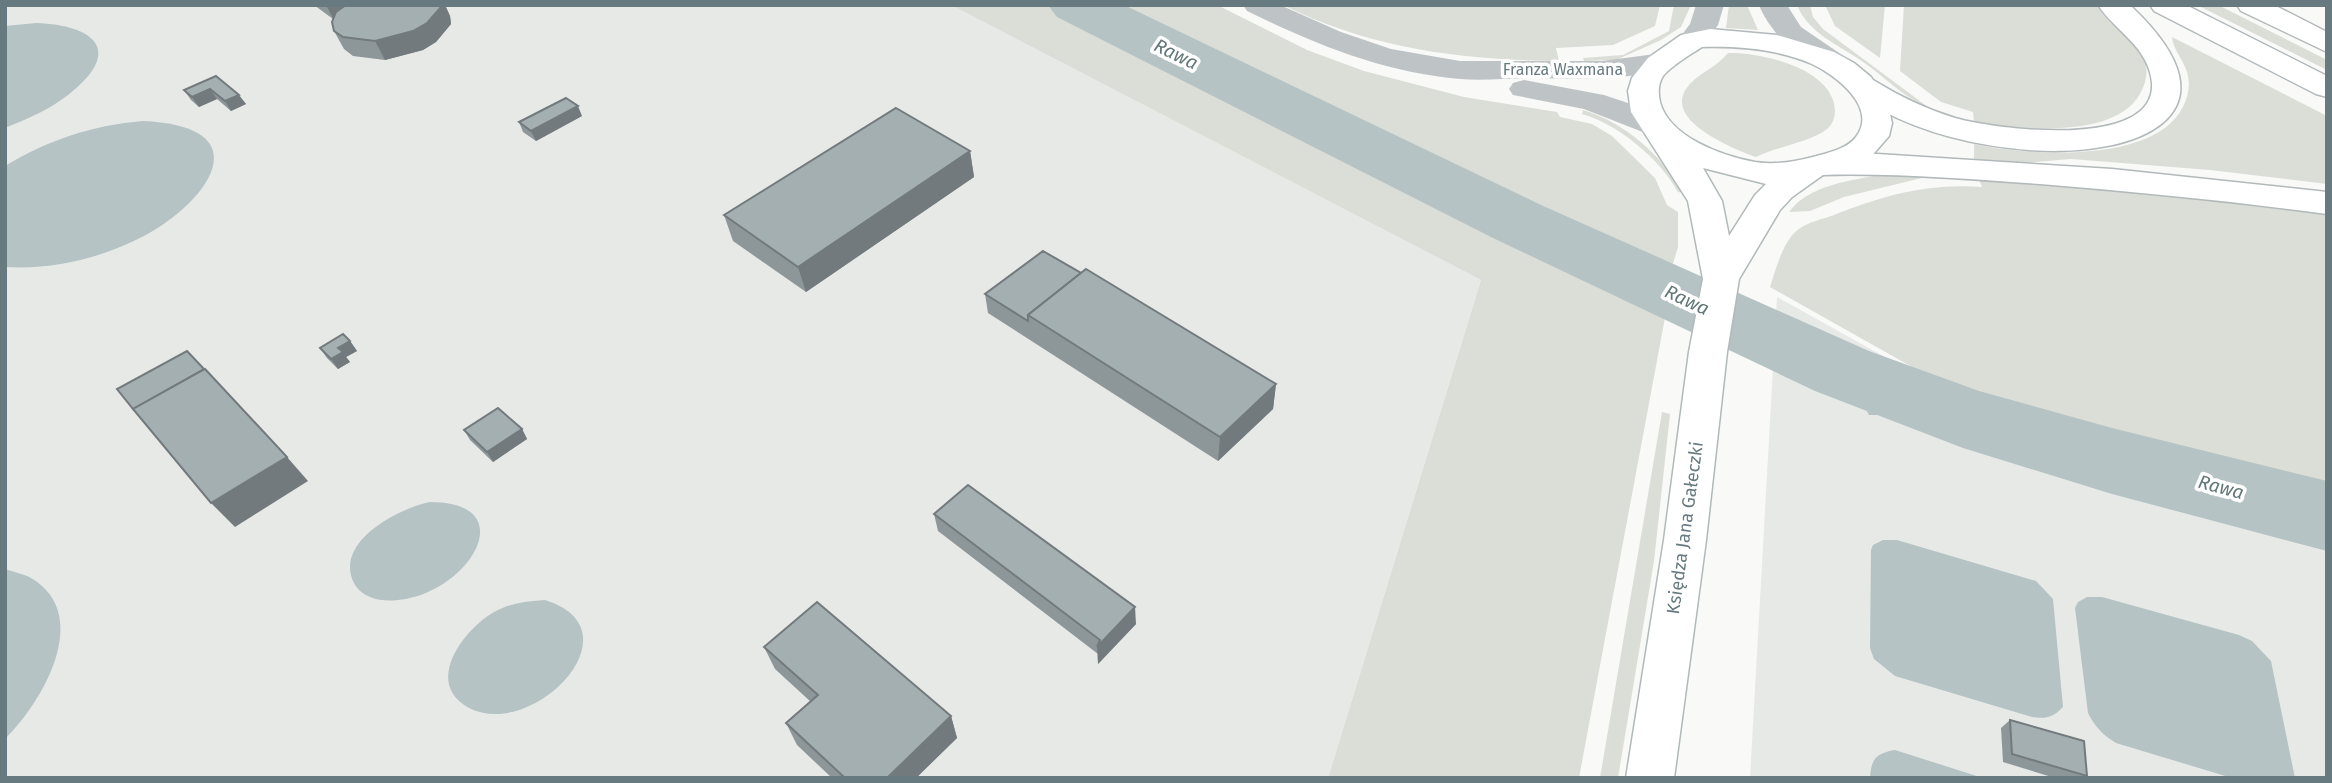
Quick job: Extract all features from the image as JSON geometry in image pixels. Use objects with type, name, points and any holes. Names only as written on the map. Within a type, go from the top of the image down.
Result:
[{"type":"main road","points":[[1863,86],[1870,96],[1877,116],[1874,134],[1860,150],[1837,162],[1793,173],[1755,172],[1704,156],[1660,130],[1645,107],[1643,86],[1653,69],[1693,40],[1728,38],[1765,42],[1802,51],[1838,65],[1863,86],[1896,107],[1943,125],[2000,137],[2052,141],[2081,139],[2127,128],[2159,111],[2166,96],[2166,81],[2153,47],[2132,22],[2112,5]]},
{"type":"main road","points":[[2164,5],[2327,89]]},
{"type":"main road","points":[[2251,5],[2327,43]]},
{"type":"main road","name":"Księdza Jana Gałeczki","points":[[1650,778],[1685,540],[1708,352],[1721,279],[1705,201],[1660,130]]},
{"type":"main road","points":[[1816,167],[1876,163],[1946,166],[2191,186],[2327,203]]},
{"type":"main road","name":"Księdza Jana Gałeczki","points":[[1721,279],[1780,189],[1816,167]]},
{"type":"street","name":"Franza Waxmana","points":[[1257,5],[1316,33],[1366,51],[1420,64],[1462,70],[1606,70],[1663,62]]},
{"type":"street","points":[[1693,40],[1704,25],[1710,5]]},
{"type":"street","points":[[1773,5],[1783,25],[1792,34],[1838,65]]},
{"type":"street","name":"Franza Waxmana","points":[[1462,70],[1505,86],[1602,103],[1631,113],[1660,130]]},
{"type":"shaded area","points":[[5,5],[951,5],[1481,280],[1328,778],[5,778]]},
{"type":"shaded area","points":[[951,5],[1058,5],[1667,307],[1579,778],[1328,778],[1481,280]]},
{"type":"shaded area","points":[[1087,5],[1217,5],[1307,50],[1364,71],[1464,97],[1557,112],[1560,117],[1592,124],[1612,136],[1655,178],[1667,205],[1678,212],[1678,247],[1669,277],[1375,146]]},
{"type":"shaded area","points":[[1283,5],[1660,5],[1655,26],[1613,45],[1556,48],[1559,61],[1487,58],[1383,42],[1316,20]]},
{"type":"shaded area","points":[[1674,5],[1691,5],[1681,27],[1661,40],[1616,60],[1584,61],[1583,58],[1623,55],[1669,31]]},
{"type":"shaded area","points":[[1729,5],[1747,5],[1758,30],[1726,28]]},
{"type":"shaded area","points":[[1797,5],[1810,5],[1813,17],[1823,29],[1932,110],[1905,95],[1866,64],[1818,32],[1802,15]]},
{"type":"shaded area","points":[[1825,5],[1885,5],[1880,58],[1835,26]]},
{"type":"shaded area","points":[[1904,5],[2101,5],[2126,28],[2138,44],[2146,63],[2145,81],[2140,94],[2127,109],[2109,119],[2087,125],[2039,128],[1974,122],[1973,112],[1941,102],[1900,71]]},
{"type":"shaded area","points":[[2197,5],[2218,5],[2327,60],[2327,70]]},
{"type":"shaded area","points":[[36,23],[74,29],[87,35],[96,43],[98,53],[95,65],[85,79],[61,100],[38,114],[5,128],[5,26]]},
{"type":"shaded area","points":[[2172,37],[2327,116],[2327,184],[2210,170],[2071,159],[2010,164],[1974,161],[1974,144],[2062,153],[2096,151],[2128,145],[2156,133],[2177,116],[2188,92],[2186,68]]},
{"type":"shaded area","points":[[1728,53],[1775,60],[1809,73],[1822,83],[1831,95],[1835,110],[1831,125],[1813,137],[1756,157],[1703,131],[1683,109],[1682,97],[1694,80]]},
{"type":"shaded area","points":[[1583,110],[1613,123],[1640,142],[1664,166],[1683,193],[1678,192],[1660,167],[1637,144],[1610,126],[1582,114]]},
{"type":"shaded area","points":[[143,121],[179,126],[202,136],[212,150],[213,166],[205,184],[189,203],[144,236],[111,251],[77,261],[41,267],[5,267],[5,166],[71,135],[106,126]]},
{"type":"shaded area","points":[[1883,174],[1938,174],[1844,197],[1810,211],[1789,212],[1808,195],[1832,185]]},
{"type":"shaded area","points":[[1978,177],[2327,209],[2327,487],[2064,421],[1921,372],[1770,287],[1784,247],[1793,234],[1803,227],[1907,192],[1944,187],[1982,187]]},
{"type":"shaded area","points":[[1777,297],[1919,376],[2015,403],[2327,453],[2327,778],[1750,778]]},
{"type":"shaded area","points":[[1662,412],[1670,414],[1654,561],[1618,778],[1600,778]]},
{"type":"shaded area","points":[[430,502],[459,506],[475,516],[480,531],[476,549],[464,566],[446,582],[423,594],[386,600],[363,594],[355,585],[350,570],[352,555],[360,542],[386,520]]},
{"type":"shaded area","points":[[1883,540],[1897,540],[2036,581],[2053,599],[2063,707],[2049,717],[2032,717],[1895,676],[1874,659],[1870,648],[1871,550],[1873,545]]},
{"type":"shaded area","points":[[5,569],[31,578],[49,594],[59,614],[60,636],[56,659],[46,682],[34,704],[5,739]]},
{"type":"shaded area","points":[[2087,597],[2102,597],[2252,641],[2271,661],[2295,778],[2232,778],[2116,743],[2103,734],[2088,713],[2075,608],[2078,602]]},
{"type":"shaded area","points":[[545,600],[572,615],[583,634],[580,656],[567,678],[546,696],[521,709],[495,714],[469,708],[456,697],[449,685],[449,671],[460,644],[482,620],[494,612],[519,603]]},
{"type":"shaded area","points":[[1895,750],[1983,778],[1870,778],[1876,758]]},
{"type":"building","points":[[346,5],[442,6],[427,23],[413,31],[375,41],[343,37],[334,31],[332,22],[336,12]]},
{"type":"building","points":[[216,76],[239,95],[225,101],[210,89],[192,97],[184,90]]},
{"type":"building","points":[[566,98],[578,106],[531,131],[519,122]]},
{"type":"building","points":[[896,108],[970,151],[798,267],[724,215]]},
{"type":"building","points":[[1043,251],[1081,273],[1028,315],[1028,321],[985,294]]},
{"type":"building","points":[[1086,269],[1276,384],[1220,437],[1028,315]]},
{"type":"building","points":[[343,334],[350,341],[338,348],[343,352],[331,359],[320,348]]},
{"type":"building","points":[[187,351],[204,369],[133,409],[117,389]]},
{"type":"building","points":[[205,369],[287,457],[211,503],[133,409]]},
{"type":"building","points":[[498,408],[522,429],[487,452],[464,430]]},
{"type":"building","points":[[968,485],[1135,607],[1097,647],[1100,640],[934,514]]},
{"type":"building","points":[[817,602],[951,716],[887,778],[845,778],[786,723],[818,695],[764,647]]},
{"type":"building","points":[[2010,720],[2084,741],[2087,776],[2012,754]]},
{"type":"waterway","name":"Rawa","points":[[1077,5],[1516,221],[1842,371],[1963,417],[2112,461],[2327,516]]},
{"type":"waterway","points":[[1842,371],[1862,388],[1874,411]]}]
